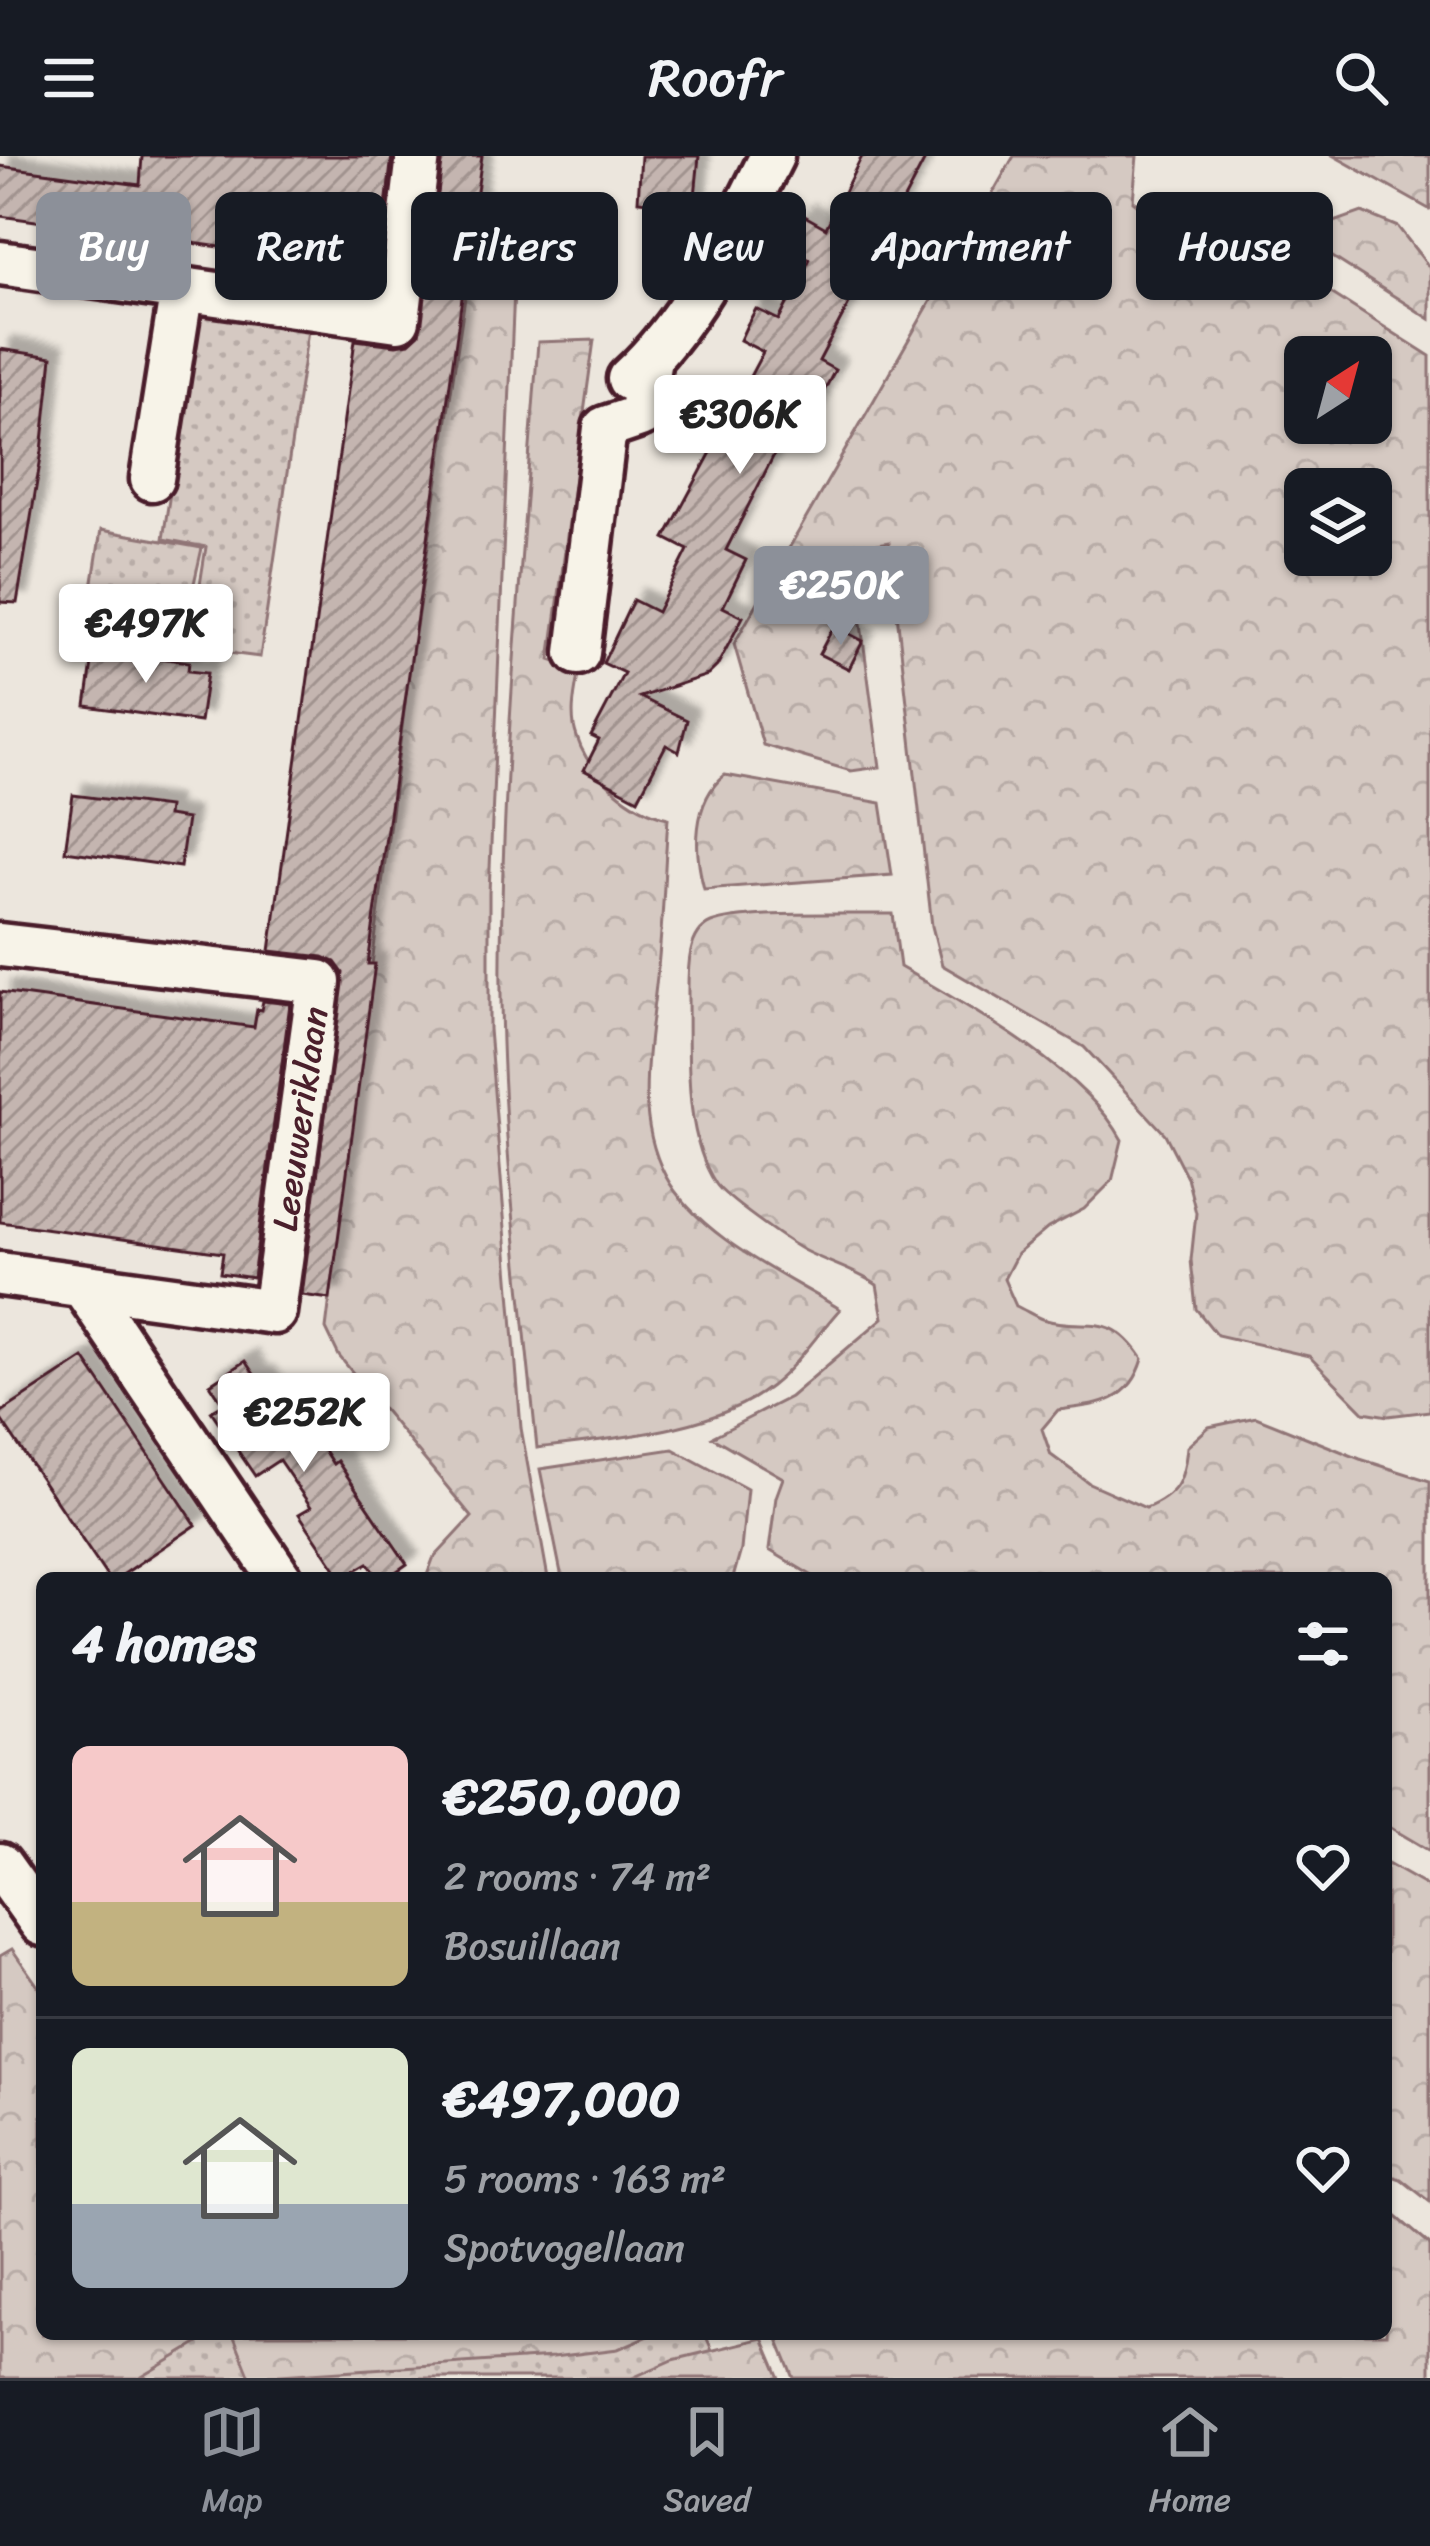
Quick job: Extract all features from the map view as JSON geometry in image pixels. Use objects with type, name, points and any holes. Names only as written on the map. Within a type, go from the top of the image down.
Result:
[{"type":"street","points":[[191,289],[398,320],[418,156]]},
{"type":"street","points":[[615,392],[650,359],[702,292],[772,156]]},
{"type":"street","points":[[0,263],[36,268]]},
{"type":"street","points":[[152,479],[180,300]]},
{"type":"street","points":[[578,653],[605,428],[640,416],[650,359]]},
{"type":"street","name":"Leeuweriklaan","points":[[0,945],[319,982],[274,1312],[0,1274]]},
{"type":"street","points":[[83,1286],[276,1572]]},
{"type":"street","points":[[0,1934],[27,1892]]},
{"type":"green space","points":[[1014,156],[1137,156],[1133,201],[1136,300],[1333,300],[1333,294],[1430,356],[1430,1411],[1388,1416],[1364,1412],[1309,1356],[1217,1335],[1196,1309],[1191,1260],[1196,1213],[1187,1177],[1165,1134],[1084,1047],[942,965],[932,926],[889,542],[851,549],[880,767],[851,771],[763,745],[734,644],[931,300],[1112,300],[1112,192],[993,192]]},
{"type":"green space","points":[[1334,156],[1430,156],[1430,211],[1429,209]]},
{"type":"green space","points":[[1362,212],[1398,227],[1430,268],[1430,319],[1333,257],[1333,222]]},
{"type":"green space","points":[[465,300],[514,300],[489,893],[489,1029],[521,1428],[547,1572],[428,1572],[433,1559],[472,1517],[339,1356],[326,1329],[407,687]]},
{"type":"green space","points":[[197,314],[308,330],[260,657],[190,648],[206,547],[163,539]]},
{"type":"green space","points":[[594,340],[550,660],[579,670],[573,721],[591,765],[626,799],[668,818],[646,1081],[655,1152],[679,1197],[698,1217],[744,1252],[840,1309],[790,1369],[747,1402],[659,1431],[537,1448],[512,1204],[501,1019],[506,805],[538,342]]},
{"type":"green space","points":[[101,530],[202,548],[190,601],[92,588]]},
{"type":"green space","points":[[725,775],[881,803],[892,875],[704,889],[698,828],[706,799]]},
{"type":"green space","points":[[893,914],[900,967],[1053,1065],[1105,1114],[1122,1140],[1112,1181],[1084,1209],[1048,1228],[1017,1254],[1004,1279],[1016,1306],[1058,1323],[1108,1327],[1143,1359],[1130,1385],[1111,1399],[1058,1410],[1042,1429],[1051,1455],[1089,1483],[1146,1508],[1172,1492],[1184,1469],[1187,1447],[1209,1427],[1256,1417],[1430,1481],[1430,1851],[1392,1829],[1392,1572],[806,1572],[769,1550],[783,1478],[712,1437],[790,1397],[883,1318],[877,1285],[812,1255],[743,1209],[716,1184],[698,1142],[689,1068],[693,945],[711,923],[772,915]]},
{"type":"green space","points":[[673,1449],[747,1489],[735,1572],[561,1572],[540,1469]]},
{"type":"green space","points":[[1392,1866],[1430,1888],[1430,2202],[1392,2176]]},
{"type":"green space","points":[[12,1949],[36,1983],[36,2340],[198,2340],[140,2378],[0,2378],[0,1956]]},
{"type":"green space","points":[[0,2003],[36,2287],[36,2340],[708,2340],[724,2378],[0,2378]]},
{"type":"green space","points":[[1392,2213],[1430,2245],[1430,2378],[794,2378],[778,2340],[1392,2340]]},
{"type":"green space","points":[[235,2340],[639,2340],[618,2349],[553,2357],[250,2377]]},
{"type":"green space","points":[[764,2340],[780,2378],[632,2378],[673,2360]]},
{"type":"building","points":[[142,156],[392,156],[387,198],[387,192],[215,192],[215,246],[191,243],[191,192],[36,192],[36,221],[0,216],[0,166],[140,185]]},
{"type":"building","points":[[443,156],[482,156],[477,192],[438,192]]},
{"type":"building","points":[[641,156],[699,156],[695,192],[642,192],[642,201],[638,201]]},
{"type":"building","points":[[862,156],[927,156],[908,192],[844,192]]},
{"type":"building","points":[[806,217],[826,228],[830,220],[830,300],[851,300],[819,361],[835,370],[811,416],[797,409],[726,550],[746,560],[723,607],[743,617],[717,666],[708,675],[640,697],[687,720],[679,752],[666,745],[638,799],[584,770],[599,740],[591,736],[624,673],[603,663],[633,600],[657,612],[688,550],[665,538],[715,445],[692,433],[708,402],[731,414],[763,352],[740,340],[756,309],[779,320],[789,300],[806,300],[810,259],[806,257]]},
{"type":"building","points":[[424,300],[462,300],[368,964],[375,964],[330,1299],[302,1295],[343,973],[323,957],[270,951],[355,340],[396,345],[409,343],[419,334]]},
{"type":"building","points":[[0,349],[52,357],[17,603],[0,602]]},
{"type":"building","points":[[834,626],[863,641],[849,669],[819,654]]},
{"type":"building","points":[[94,649],[189,662],[188,671],[207,673],[200,722],[86,706]]},
{"type":"building","points":[[73,795],[168,807],[167,816],[187,819],[180,867],[65,851]]},
{"type":"building","points":[[0,992],[254,1027],[263,1001],[290,1004],[253,1278],[220,1273],[223,1253],[0,1222]]},
{"type":"building","points":[[84,1358],[196,1525],[127,1572],[104,1572],[0,1413]]},
{"type":"building","points":[[245,1361],[258,1380],[262,1377],[305,1441],[314,1435],[333,1464],[337,1461],[407,1564],[396,1572],[374,1572],[368,1563],[352,1572],[338,1572],[299,1514],[311,1507],[279,1460],[255,1476],[211,1411],[223,1404],[210,1384]]}]
